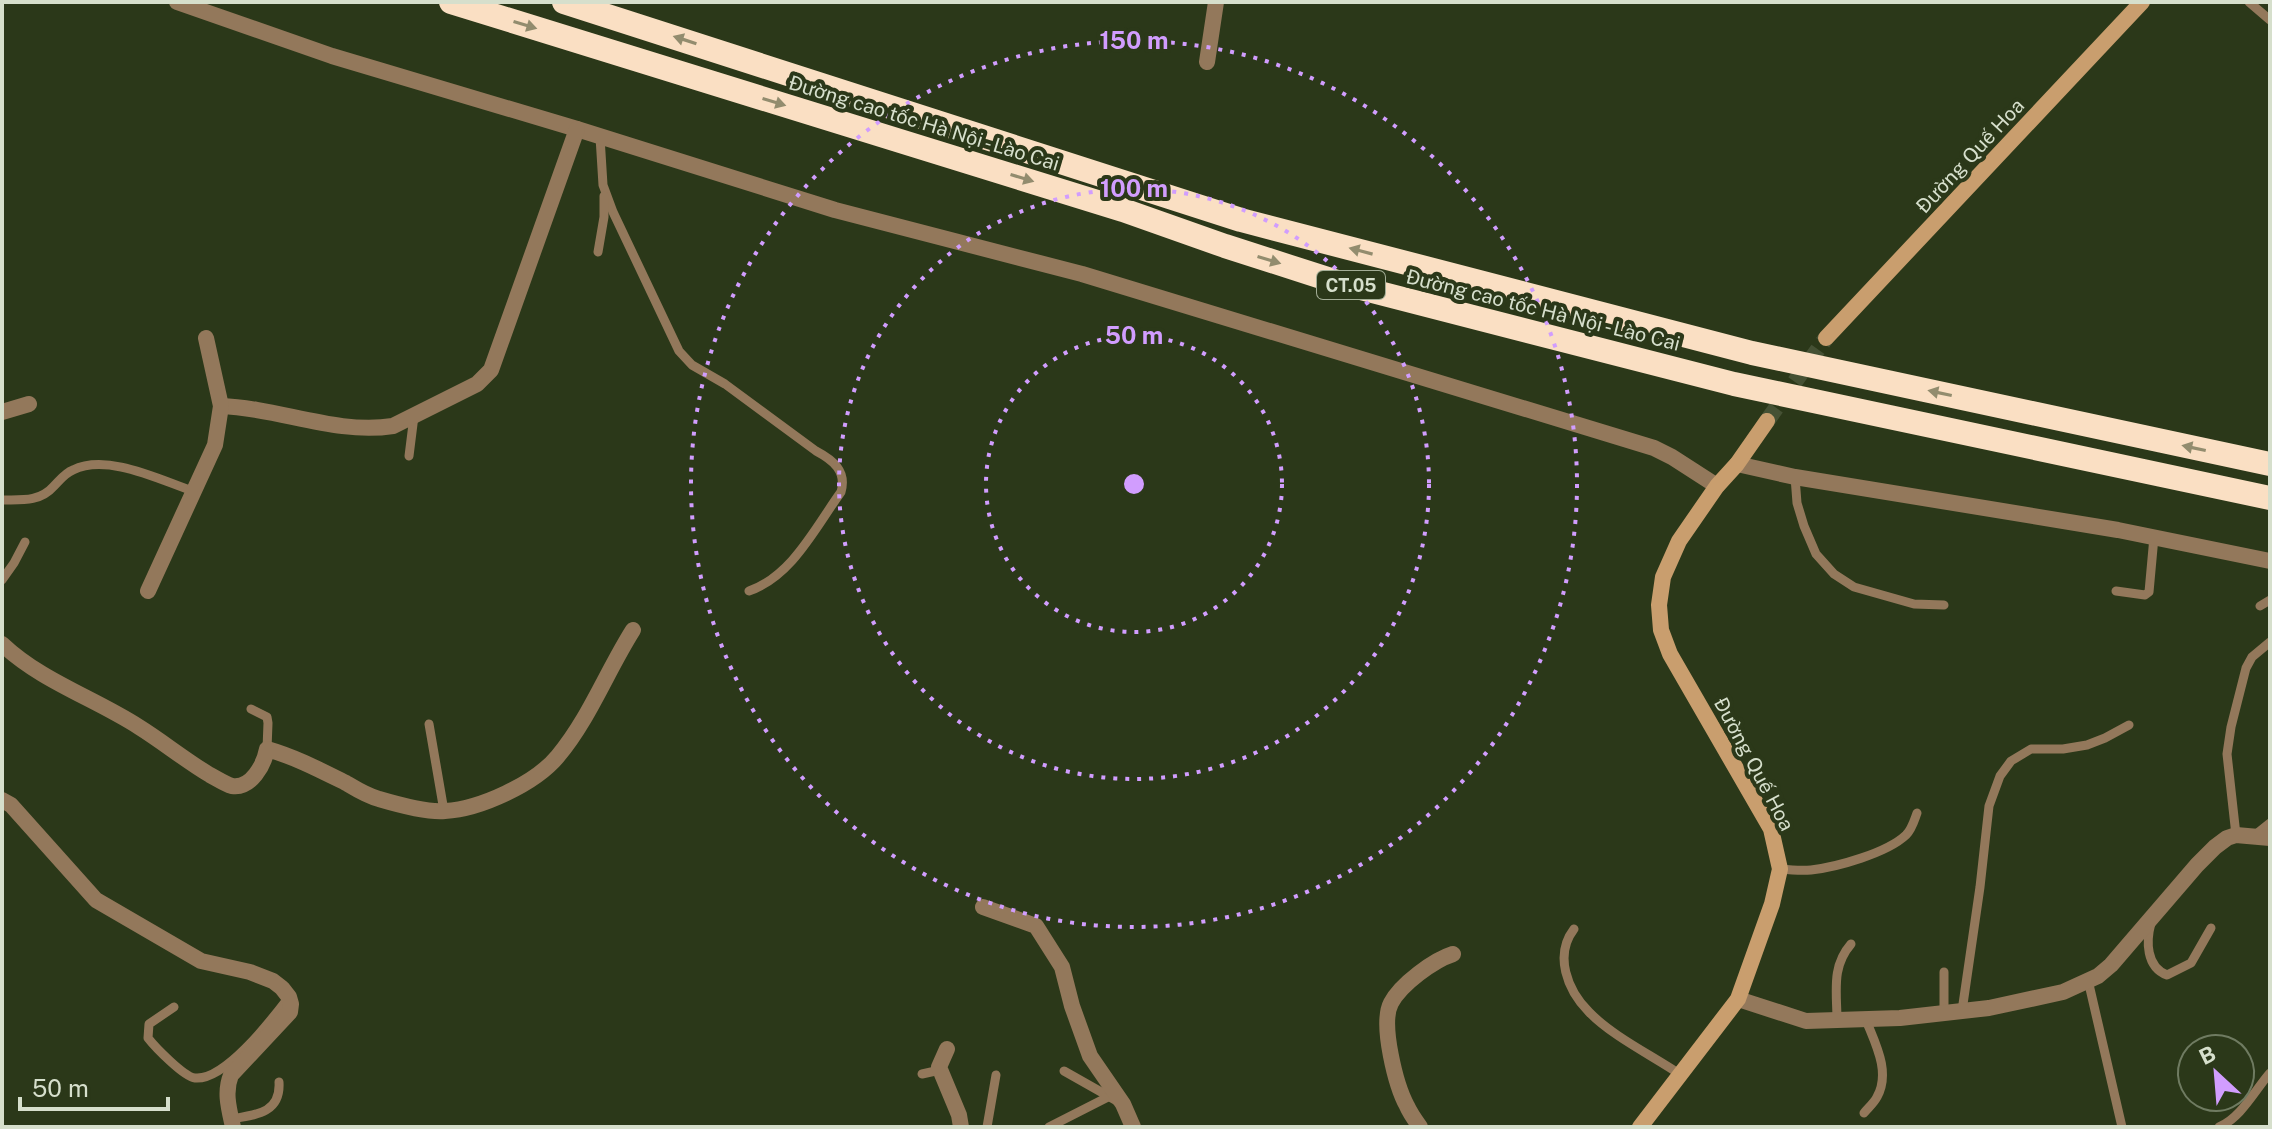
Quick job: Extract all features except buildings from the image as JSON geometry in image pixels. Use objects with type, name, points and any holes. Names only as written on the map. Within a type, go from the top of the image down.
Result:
[{"type":"highway","name":"Đường cao tốc Hà Nội - Lào Cai","points":[[451,2],[1123,210],[1337,282],[1734,384],[2270,498]]},
{"type":"highway","name":"Đường cao tốc Hà Nội - Lào Cai","points":[[564,2],[1241,220],[1752,353],[2270,464]]},
{"type":"street","points":[[177,2],[332,56],[835,210],[1082,274],[1654,448],[1717,486]]},
{"type":"street","points":[[1207,62],[1216,2]]},
{"type":"street","name":"Đường Quế Hoa","points":[[1826,338],[2142,2]]},
{"type":"street","points":[[221,406],[345,427],[380,428],[393,426],[477,384],[491,370],[577,129]]},
{"type":"street","points":[[148,591],[215,445],[221,406],[206,338]]},
{"type":"street","points":[[2,412],[29,404]]},
{"type":"street","name":"Đường Quế Hoa","points":[[1640,1127],[1738,999],[1772,904],[1780,869],[1771,829],[1670,654],[1661,630],[1659,605],[1663,577],[1679,541],[1767,421]]},
{"type":"street","points":[[1737,464],[1795,477],[2154,537],[2270,561]]},
{"type":"street","points":[[2,644],[31,668],[138,726],[189,763],[233,786],[245,784],[253,777],[264,762],[267,749],[286,754],[375,798],[444,811],[479,804],[510,790],[535,777],[557,758],[580,724],[633,630]]},
{"type":"street","points":[[2,800],[11,805],[96,900],[201,961],[250,972],[273,981],[289,997],[290,1012],[228,1080],[232,1123]]},
{"type":"street","points":[[1738,999],[1806,1021],[1837,1021],[1989,1008],[2063,992],[2111,965],[2206,856],[2227,838],[2236,835],[2262,836]]},
{"type":"street","points":[[983,907],[1036,926],[1062,967],[1090,1056],[1133,1127]]},
{"type":"street","points":[[1420,1127],[1405,1104],[1394,1068],[1388,1038],[1388,1013],[1391,1002],[1425,968],[1439,958],[1453,954]]},
{"type":"street","points":[[947,1049],[940,1070],[961,1127]]},
{"type":"lane","points":[[2249,2],[2270,20]]},
{"type":"lane","points":[[598,252],[604,217],[600,137]]},
{"type":"lane","points":[[603,185],[679,351],[692,365],[725,384],[831,459],[839,470],[843,485],[841,492],[795,557],[775,579],[749,591]]},
{"type":"lane","points":[[409,456],[414,416]]},
{"type":"lane","points":[[2,500],[33,500],[51,490],[74,469],[88,465],[114,464],[193,491]]},
{"type":"lane","points":[[1795,477],[1797,503],[1804,526],[1816,554],[1834,574],[1854,587],[1914,604],[1944,605]]},
{"type":"lane","points":[[2116,591],[2145,595],[2149,592],[2154,537]]},
{"type":"lane","points":[[2,580],[25,542]]},
{"type":"lane","points":[[2260,606],[2270,600]]},
{"type":"lane","points":[[2236,835],[2227,754],[2231,727],[2246,668],[2252,657],[2270,642]]},
{"type":"lane","points":[[251,709],[267,717],[267,749]]},
{"type":"lane","points":[[429,724],[444,811]]},
{"type":"lane","points":[[1962,1011],[1989,806],[2000,776],[2011,761],[2031,749],[2087,745],[2129,725]]},
{"type":"lane","points":[[1780,869],[1811,870],[1885,849],[1905,836],[1913,827],[1917,813]]},
{"type":"lane","points":[[2262,836],[2270,823]]},
{"type":"lane","points":[[2153,916],[2148,936],[2149,952],[2158,971],[2167,975],[2191,963],[2211,928]]},
{"type":"lane","points":[[1574,929],[1562,955],[1567,977],[1587,1011],[1601,1024],[1681,1075]]},
{"type":"lane","points":[[1837,1021],[1837,967],[1841,955],[1851,944]]},
{"type":"lane","points":[[1944,972],[1944,1013]]},
{"type":"lane","points":[[2088,980],[2122,1127]]},
{"type":"lane","points":[[174,1007],[149,1024],[148,1038],[185,1074],[194,1078],[212,1074],[230,1063],[269,1024],[289,997]]},
{"type":"lane","points":[[1864,1113],[1878,1095],[1882,1077],[1882,1059],[1866,1020]]},
{"type":"lane","points":[[922,1074],[940,1070]]},
{"type":"lane","points":[[1064,1071],[1116,1100]]},
{"type":"lane","points":[[2219,1127],[2242,1108],[2270,1073]]},
{"type":"lane","points":[[987,1127],[996,1075]]},
{"type":"lane","points":[[232,1123],[269,1109],[280,1094],[279,1082]]},
{"type":"lane","points":[[1049,1127],[1116,1100]]},
{"type":"tunnel","points":[[1767,421],[1826,338]]}]
